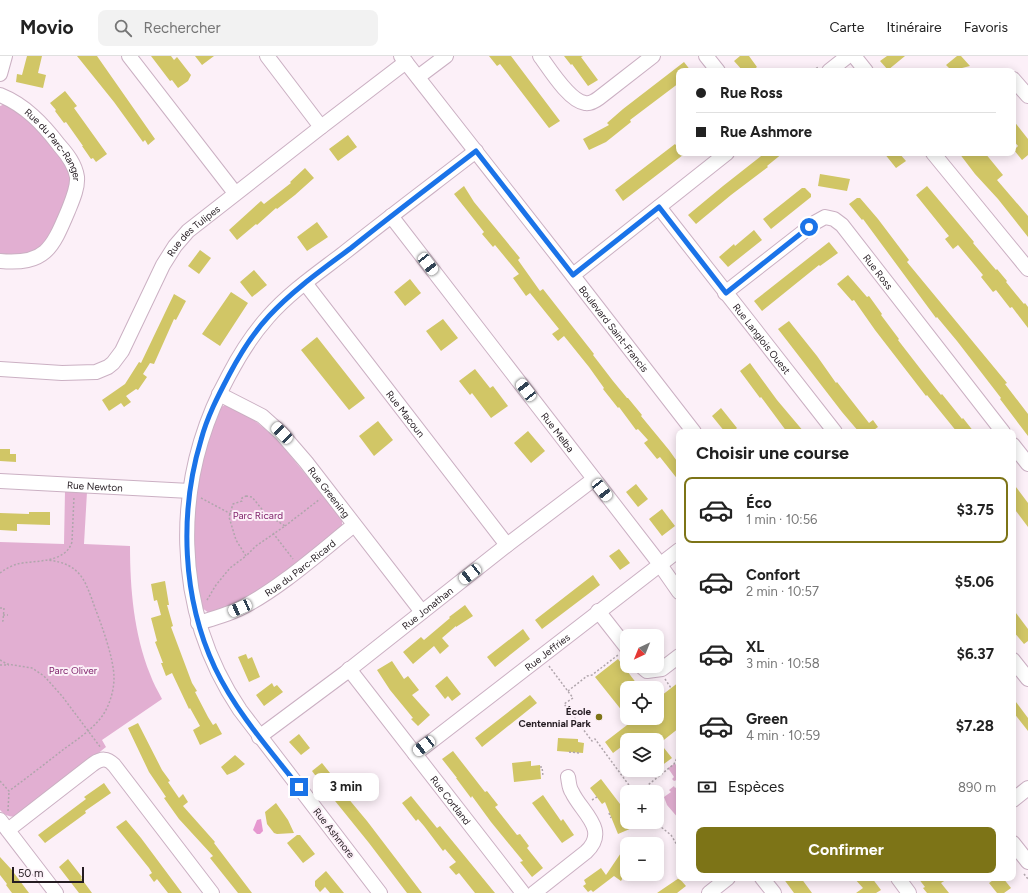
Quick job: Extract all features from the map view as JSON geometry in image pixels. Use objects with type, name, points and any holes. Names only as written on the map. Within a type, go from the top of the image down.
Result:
[{"type":"street","points":[[0,74],[5,56]]},
{"type":"street","points":[[129,56],[235,193]]},
{"type":"street","points":[[267,56],[321,126]]},
{"type":"street","points":[[418,78],[446,56]]},
{"type":"street","points":[[540,56],[569,93],[578,100],[591,103],[654,56]]},
{"type":"street","points":[[706,56],[716,68]]},
{"type":"street","points":[[833,68],[848,56]]},
{"type":"street","points":[[854,56],[864,68]]},
{"type":"street","name":"Rue des Tulipes","points":[[0,369],[76,374],[96,372],[108,367],[122,351],[163,264],[175,246],[188,231],[404,59]]},
{"type":"street","name":"Boulevard Saint-Francis","points":[[404,59],[692,429]]},
{"type":"street","points":[[1016,82],[1028,96]]},
{"type":"street","name":"Rue du Parc-Ranger","points":[[0,95],[15,102],[41,122],[66,153],[75,169],[77,177],[77,185],[72,202],[58,233],[48,250],[40,256],[26,261],[0,261]]},
{"type":"street","name":"Rue Ashmore","points":[[380,893],[240,710],[226,689],[210,656],[198,623],[191,586],[188,555],[201,439],[219,394],[236,362],[254,335],[275,310],[305,283],[476,151]]},
{"type":"street","points":[[573,275],[723,156]]},
{"type":"street","points":[[935,156],[1028,269]]},
{"type":"street","name":"Rue Langlois Ouest","points":[[659,207],[833,429]]},
{"type":"street","name":"Rue Melba","points":[[391,216],[660,564],[676,588]]},
{"type":"street","name":"Rue Ross","points":[[726,293],[816,222],[825,217],[834,219],[842,225],[1001,429]]},
{"type":"street","name":"Rue Macoun","points":[[305,283],[506,545]]},
{"type":"street","name":"Rue Greening","points":[[219,394],[262,416],[275,427],[295,449],[422,612]]},
{"type":"street","points":[[1016,449],[1028,464]]},
{"type":"street","name":"Rue Jonathan","points":[[259,736],[350,669],[506,545],[594,479]]},
{"type":"street","name":"Rue Newton","points":[[0,481],[194,494]]},
{"type":"street","name":"Rue du Parc-Ricard","points":[[198,623],[228,613],[258,598],[285,579],[354,525]]},
{"type":"street","name":"Rue Jeffries","points":[[415,754],[676,552]]},
{"type":"street","points":[[598,611],[620,644]]},
{"type":"street","points":[[664,667],[676,658]]},
{"type":"street","points":[[1016,664],[1028,679]]},
{"type":"street","name":"Rue Cortland","points":[[350,669],[523,893]]},
{"type":"street","points":[[56,893],[5,822],[102,759],[104,754],[212,893]]},
{"type":"street","points":[[534,893],[591,848],[595,838],[595,827],[572,793],[568,777]]},
{"type":"street","points":[[1016,798],[1028,788]]},
{"type":"street","points":[[1016,846],[1028,862]]},
{"type":"street","points":[[709,893],[724,881]]},
{"type":"street","points":[[764,881],[774,893]]},
{"type":"street","points":[[900,881],[910,893]]},
{"type":"path","points":[[0,573],[17,564],[55,558],[71,546],[74,490]]},
{"type":"path","points":[[194,494],[231,514]]},
{"type":"path","points":[[246,556],[236,540],[229,517],[233,504],[242,501],[242,498],[246,496],[252,497],[265,513],[285,526]]},
{"type":"path","points":[[204,602],[230,568],[256,546],[324,496]]},
{"type":"path","points":[[273,533],[297,564]]},
{"type":"path","points":[[5,822],[9,791],[88,731],[104,714],[112,694],[114,676],[111,655],[91,595],[82,576],[74,569],[61,563],[48,560]]},
{"type":"path","points":[[0,608],[4,608],[3,621],[0,621]]},
{"type":"path","points":[[3,615],[8,615]]},
{"type":"path","points":[[568,691],[620,653]]},
{"type":"path","points":[[0,660],[7,664],[32,668],[50,681],[104,754]]},
{"type":"path","points":[[0,665],[15,665]]},
{"type":"path","points":[[548,665],[573,698],[564,704],[592,740],[595,739],[598,742],[629,785]]},
{"type":"path","points":[[570,752],[580,753]]},
{"type":"path","points":[[648,785],[674,764],[676,760]]},
{"type":"path","points":[[540,767],[542,767],[543,776]]},
{"type":"path","points":[[0,781],[9,791]]},
{"type":"path","points":[[589,797],[592,800],[597,796]]},
{"type":"path","points":[[609,813],[611,818]]},
{"type":"path","points":[[664,829],[671,835],[676,843]]},
{"type":"green space","points":[[5,104],[22,112],[65,161],[72,181],[53,235],[34,254],[0,256],[0,106]]},
{"type":"green space","name":"Parc Ricard","points":[[225,405],[254,420],[276,438],[342,519],[342,527],[274,582],[239,604],[209,613],[202,608],[195,569],[194,517],[198,480],[206,445],[211,429],[221,407]]},
{"type":"green space","name":"Parc Oliver","points":[[65,491],[87,492],[84,544],[130,546],[132,595],[140,643],[153,681],[162,699],[102,740],[106,747],[19,816],[11,817],[4,814],[0,810],[0,542],[64,544]]},
{"type":"green space","points":[[676,764],[676,780],[674,781],[672,779],[674,777],[668,768]]},
{"type":"green space","points":[[674,786],[676,787],[676,816],[667,805],[664,797],[671,792],[669,790]]},
{"type":"shaded area","points":[[261,819],[263,831],[260,834],[257,834],[253,830],[257,820]]},
{"type":"building","points":[[27,56],[42,56],[38,73],[46,75],[43,88],[16,82],[17,74],[22,75]]},
{"type":"building","points":[[77,56],[97,56],[155,139],[148,145],[145,140],[143,142],[114,102]]},
{"type":"building","points":[[151,56],[171,56],[174,60],[177,57],[191,75],[188,81],[178,88],[172,80],[170,81]]},
{"type":"building","points":[[195,56],[214,56],[202,65]]},
{"type":"building","points":[[489,56],[511,56],[560,121],[549,128],[500,64],[497,66]]},
{"type":"building","points":[[564,56],[583,56],[581,57],[598,80],[588,86],[572,64],[571,65]]},
{"type":"building","points":[[740,56],[749,56],[757,67],[740,68],[734,61]]},
{"type":"building","points":[[887,56],[905,56],[890,68],[886,68],[880,61]]},
{"type":"building","points":[[957,56],[961,56],[970,66],[962,68],[949,68],[946,65]]},
{"type":"building","points":[[684,62],[689,68],[676,68]]},
{"type":"building","points":[[676,68],[676,85],[630,120],[631,122],[606,142],[589,150],[583,139],[609,125],[607,123]]},
{"type":"building","points":[[65,91],[77,106],[74,108],[107,154],[96,162],[93,158],[91,159],[66,122],[64,123],[50,103]]},
{"type":"building","points":[[1016,124],[1028,139],[1028,155],[1022,160],[1016,152],[1016,148],[1018,146],[1016,144]]},
{"type":"building","points":[[348,135],[357,147],[338,161],[329,149]]},
{"type":"building","points":[[675,144],[676,145],[676,156],[682,156],[623,201],[615,190]]},
{"type":"building","points":[[761,156],[779,156],[767,166],[768,167],[696,224],[688,215]]},
{"type":"building","points":[[886,156],[902,156],[906,161],[896,168]]},
{"type":"building","points":[[961,156],[987,156],[1003,175],[997,180],[1028,216],[1028,237],[998,199],[975,174]]},
{"type":"building","points":[[305,168],[314,178],[295,195],[277,209],[276,208],[237,240],[229,230],[261,201],[264,204],[291,183],[290,182]]},
{"type":"building","points":[[820,174],[850,179],[847,191],[818,186]]},
{"type":"building","points":[[464,186],[474,202],[520,258],[518,260],[540,291],[543,289],[594,354],[593,355],[613,381],[669,450],[676,460],[676,477],[660,457],[657,459],[644,443],[648,440],[638,429],[636,430],[619,407],[618,408],[603,389],[604,388],[589,367],[564,336],[558,341],[552,334],[559,329],[530,293],[526,296],[513,278],[519,274],[495,245],[493,247],[482,234],[484,232],[454,194]]},
{"type":"building","points":[[927,186],[974,242],[973,243],[996,270],[997,269],[1007,281],[1006,282],[1028,307],[1028,328],[1012,307],[1010,308],[996,290],[993,292],[981,277],[983,275],[958,245],[953,249],[945,239],[949,236],[916,195]]},
{"type":"building","points":[[802,188],[805,188],[811,194],[811,197],[771,229],[763,219]]},
{"type":"building","points":[[857,198],[860,198],[878,219],[909,260],[907,262],[1007,383],[1005,384],[1028,414],[1028,436],[957,341],[937,317],[936,318],[863,219],[862,220],[849,204]]},
{"type":"building","points":[[317,222],[328,237],[307,251],[297,237]]},
{"type":"building","points":[[754,230],[762,240],[728,267],[719,257]]},
{"type":"building","points":[[829,242],[838,253],[820,266],[819,265],[762,311],[754,301]]},
{"type":"building","points":[[200,250],[211,258],[199,274],[188,266]]},
{"type":"building","points":[[254,270],[267,285],[252,297],[240,282]]},
{"type":"building","points":[[848,275],[867,297],[869,296],[899,339],[898,340],[941,395],[942,394],[972,429],[955,429],[927,395],[926,396],[854,300],[852,301],[837,284]]},
{"type":"building","points":[[410,279],[421,293],[405,306],[394,292]]},
{"type":"building","points":[[231,292],[248,303],[220,346],[202,334]]},
{"type":"building","points":[[174,294],[186,301],[176,320],[174,319],[154,364],[150,363],[143,374],[147,377],[138,390],[136,389],[126,396],[131,402],[124,407],[121,403],[109,411],[102,400],[125,384],[139,362],[141,363]]},
{"type":"building","points":[[443,319],[458,338],[441,351],[426,331]]},
{"type":"building","points":[[789,321],[836,383],[837,382],[869,423],[873,420],[878,427],[875,429],[856,429],[778,329]]},
{"type":"building","points":[[317,337],[365,398],[349,410],[301,350]]},
{"type":"building","points":[[750,363],[777,400],[801,429],[785,429],[740,371]]},
{"type":"building","points":[[475,369],[490,388],[493,386],[508,406],[491,418],[472,393],[470,395],[459,381]]},
{"type":"building","points":[[721,408],[737,428],[723,429],[712,416]]},
{"type":"building","points":[[378,421],[393,440],[374,456],[359,436]]},
{"type":"building","points":[[528,431],[545,451],[531,463],[514,443]]},
{"type":"building","points":[[0,449],[10,449],[10,454],[16,454],[16,462],[0,461]]},
{"type":"building","points":[[636,484],[648,499],[638,507],[626,492]]},
{"type":"building","points":[[1016,487],[1028,503],[1028,527],[1016,511]]},
{"type":"building","points":[[662,509],[675,526],[662,536],[649,519]]},
{"type":"building","points":[[29,512],[50,512],[50,525],[17,524],[17,531],[0,530],[0,513],[29,514]]},
{"type":"building","points":[[619,549],[630,563],[620,570],[609,556]]},
{"type":"building","points":[[593,575],[600,585],[542,629],[535,620]]},
{"type":"building","points":[[165,581],[169,605],[167,605],[173,626],[171,627],[192,683],[197,691],[195,692],[213,725],[216,723],[222,734],[200,745],[193,730],[200,726],[190,708],[189,709],[172,673],[166,676],[155,642],[157,641],[151,618],[161,615],[157,600],[154,601],[151,584]]},
{"type":"building","points":[[465,605],[473,616],[456,626],[442,638],[449,646],[440,654],[434,646],[413,664],[403,652],[421,637],[424,640],[450,618],[449,617]]},
{"type":"building","points":[[1016,613],[1028,629],[1028,641],[1024,644],[1016,635]]},
{"type":"building","points":[[523,629],[530,639],[495,667],[487,657]]},
{"type":"building","points":[[246,654],[248,659],[252,657],[260,677],[249,682],[238,657]]},
{"type":"building","points":[[618,659],[620,662],[620,673],[629,673],[635,681],[620,681],[620,708],[595,677]]},
{"type":"building","points":[[392,661],[404,679],[408,676],[419,690],[412,695],[430,715],[418,726],[411,719],[413,718],[390,690],[377,670]]},
{"type":"building","points":[[447,676],[461,694],[452,701],[448,696],[445,699],[435,686]]},
{"type":"building","points":[[272,683],[274,687],[277,685],[283,692],[264,706],[256,695]]},
{"type":"building","points":[[676,684],[676,730],[664,740],[664,733],[620,733],[620,748],[613,753],[605,742],[627,725],[664,725],[664,694]]},
{"type":"building","points":[[530,695],[537,703],[482,747],[475,738]]},
{"type":"building","points":[[1016,702],[1028,718],[1028,731],[1016,716]]},
{"type":"building","points":[[138,723],[162,770],[170,781],[168,782],[179,798],[183,794],[188,802],[183,806],[215,842],[214,843],[252,893],[238,893],[210,858],[213,856],[179,819],[164,798],[166,797],[149,772],[128,728]]},
{"type":"building","points":[[299,734],[310,748],[301,755],[289,742]]},
{"type":"building","points":[[558,738],[578,739],[578,742],[584,743],[583,753],[557,751]]},
{"type":"building","points":[[664,748],[672,758],[664,764]]},
{"type":"building","points":[[453,751],[485,792],[487,791],[498,805],[495,807],[517,835],[520,834],[529,846],[527,848],[543,868],[532,877],[520,862],[523,861],[472,796],[471,798],[442,759]]},
{"type":"building","points":[[235,755],[245,764],[236,771],[227,775],[221,767]]},
{"type":"building","points":[[531,761],[531,766],[540,765],[541,779],[514,782],[512,763]]},
{"type":"building","points":[[322,763],[334,778],[332,779],[367,821],[422,893],[407,893],[327,791],[312,771]]},
{"type":"building","points":[[601,779],[620,804],[620,829],[630,829],[618,834],[605,802],[602,804],[590,788]]},
{"type":"building","points":[[104,783],[111,793],[85,811],[86,813],[45,843],[38,835],[86,799],[84,797]]},
{"type":"building","points":[[543,795],[561,821],[563,819],[574,835],[562,843],[532,803]]},
{"type":"building","points":[[411,796],[437,828],[440,826],[495,893],[475,893],[459,873],[456,875],[449,867],[456,862],[445,849],[443,851],[424,826],[418,819],[416,821],[402,803]]},
{"type":"building","points":[[276,803],[288,820],[294,833],[274,833],[267,824],[265,812]]},
{"type":"building","points":[[126,820],[182,893],[168,893],[157,879],[154,882],[149,875],[152,873],[149,868],[116,827]]},
{"type":"building","points":[[297,835],[300,835],[315,854],[303,863],[287,843]]},
{"type":"building","points":[[620,854],[620,880],[614,876],[593,892],[591,890],[588,892],[583,886],[586,884],[584,880],[601,868],[606,875]]},
{"type":"building","points":[[0,857],[29,893],[12,893],[0,875]]},
{"type":"building","points":[[68,859],[92,893],[79,893],[59,867]]},
{"type":"building","points":[[326,871],[344,893],[330,893],[325,887],[320,892],[315,886],[315,881]]},
{"type":"building","points":[[676,880],[682,881],[686,886],[677,893],[657,893]]},
{"type":"building","points":[[785,881],[803,881],[812,893],[794,893]]},
{"type":"building","points":[[857,881],[874,881],[881,890],[876,893],[856,893],[863,888]]},
{"type":"building","points":[[920,881],[944,881],[941,883],[949,893],[927,893],[923,888],[925,887]]},
{"type":"building","points":[[992,881],[1005,881],[1011,888],[1004,893],[997,893],[989,883]]},
{"type":"place","name":"École Centennial Park","points":[[599,717]]},
{"type":"route","points":[[299,787],[240,710],[226,689],[214,666],[198,623],[191,586],[188,555],[188,516],[190,491],[194,465],[203,432],[214,404],[236,362],[254,335],[268,318],[284,301],[305,283],[476,151],[573,275],[659,207],[726,293],[809,227]]}]
